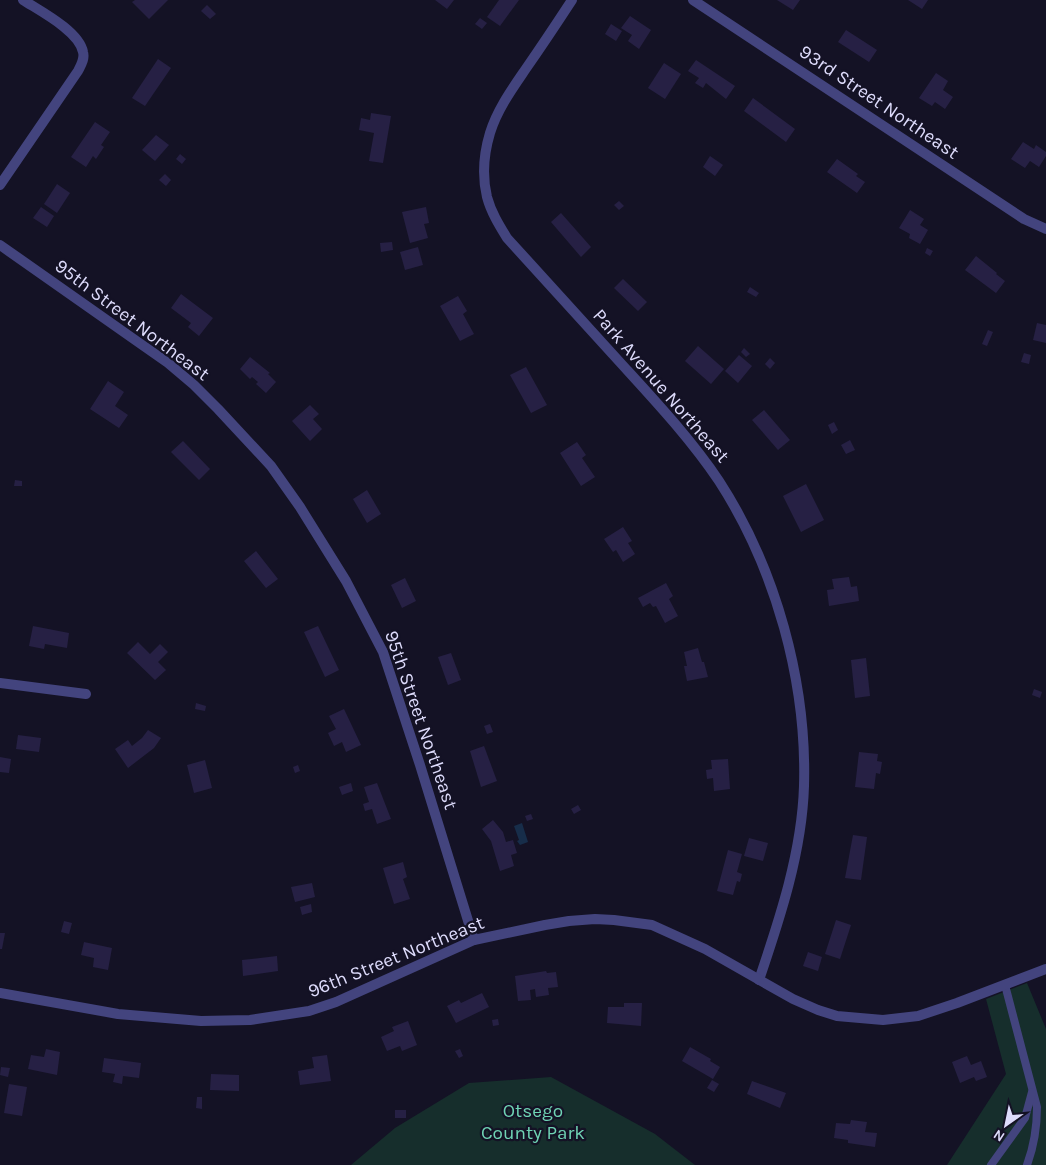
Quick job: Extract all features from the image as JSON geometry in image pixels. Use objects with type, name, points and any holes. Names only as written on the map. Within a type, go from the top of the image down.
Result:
[{"type":"street","points":[[0,185],[78,71],[83,60],[83,52],[79,42],[71,33],[23,0]]},
{"type":"street","name":"Park Avenue Northeast","points":[[572,0],[516,84],[500,110],[490,132],[485,154],[484,177],[487,198],[495,219],[507,238],[665,412],[718,479],[747,528],[768,576],[781,614],[795,680],[803,749],[804,788],[792,869],[776,931],[759,980]]},
{"type":"street","name":"93rd Street Northeast","points":[[693,0],[1024,220],[1046,229]]},
{"type":"street","name":"95th Street Northeast","points":[[0,245],[168,363],[194,385],[271,466],[295,500],[346,580],[383,652],[474,940]]},
{"type":"street","points":[[0,683],[86,694]]},
{"type":"street","name":"96th Street Northeast","points":[[0,993],[118,1014],[200,1021],[250,1020],[309,1011],[336,1002],[474,940],[569,921],[614,920],[652,925],[705,950],[818,1010],[837,1016],[883,1020],[918,1016],[1046,969]]},
{"type":"lane","points":[[1005,985],[1037,1106],[1037,1125],[1027,1165]]},
{"type":"lane","points":[[991,1165],[1025,1118],[1032,1090]]},
{"type":"green space","points":[[1027,983],[1046,1029],[1046,1165],[947,1165],[1006,1074],[986,999]]},
{"type":"green space","name":"Otsego County Park","points":[[551,1077],[655,1134],[695,1165],[351,1165],[395,1128],[469,1083]]},
{"type":"water","points":[[522,823],[528,842],[520,845],[517,841],[519,840],[514,826]]},
{"type":"building","points":[[135,0],[168,0],[149,19],[132,2]]},
{"type":"building","points":[[435,0],[454,0],[447,9]]},
{"type":"building","points":[[499,0],[519,0],[500,26],[487,17]]},
{"type":"building","points":[[777,0],[800,0],[793,10]]},
{"type":"building","points":[[908,0],[928,0],[922,9]]},
{"type":"building","points":[[207,5],[216,14],[210,19],[201,11]]},
{"type":"building","points":[[630,16],[651,30],[639,49],[628,41],[632,35],[621,28]]},
{"type":"building","points":[[480,18],[487,23],[482,29],[475,24]]},
{"type":"building","points":[[611,24],[622,31],[616,41],[605,34]]},
{"type":"building","points":[[846,30],[877,50],[869,62],[838,42]]},
{"type":"building","points":[[158,59],[171,68],[145,106],[132,98]]},
{"type":"building","points":[[696,60],[735,86],[726,99],[706,83],[703,88],[695,83],[699,78],[688,71]]},
{"type":"building","points":[[664,63],[681,74],[665,99],[648,88]]},
{"type":"building","points":[[936,73],[948,81],[943,90],[953,97],[945,109],[935,102],[932,106],[919,98]]},
{"type":"building","points":[[753,98],[795,129],[786,142],[744,111]]},
{"type":"building","points":[[371,113],[391,116],[383,163],[369,161],[374,133],[359,130],[361,118],[370,120]]},
{"type":"building","points":[[95,122],[110,132],[101,145],[104,147],[96,159],[93,156],[86,167],[71,157]]},
{"type":"building","points":[[156,135],[169,145],[155,161],[142,150]]},
{"type":"building","points":[[1023,142],[1034,149],[1036,145],[1046,152],[1046,156],[1039,167],[1030,161],[1025,168],[1011,159]]},
{"type":"building","points":[[180,154],[186,159],[182,164],[176,159]]},
{"type":"building","points":[[710,156],[723,165],[715,176],[703,167]]},
{"type":"building","points":[[837,159],[858,174],[856,176],[865,182],[857,193],[827,172]]},
{"type":"building","points":[[165,174],[171,180],[166,186],[159,180]]},
{"type":"building","points":[[57,184],[70,193],[57,213],[44,204]]},
{"type":"building","points":[[619,201],[624,206],[619,210],[614,205]]},
{"type":"building","points":[[41,207],[54,216],[47,227],[33,218]]},
{"type":"building","points":[[426,207],[429,223],[424,224],[428,238],[410,243],[402,212]]},
{"type":"building","points":[[910,210],[924,219],[920,225],[928,230],[920,244],[909,238],[910,234],[899,228]]},
{"type":"building","points":[[561,213],[591,247],[581,257],[551,222]]},
{"type":"building","points":[[392,242],[393,250],[381,252],[380,243]]},
{"type":"building","points":[[418,247],[423,265],[405,270],[400,252]]},
{"type":"building","points":[[927,248],[933,251],[930,256],[925,253]]},
{"type":"building","points":[[976,256],[1005,281],[996,293],[965,270]]},
{"type":"building","points":[[623,279],[647,302],[638,311],[614,288]]},
{"type":"building","points":[[750,287],[759,293],[756,297],[747,292]]},
{"type":"building","points":[[181,294],[213,318],[199,336],[188,327],[191,323],[171,308]]},
{"type":"building","points":[[458,296],[467,311],[463,314],[474,334],[460,341],[440,306]]},
{"type":"building","points":[[1037,323],[1046,325],[1046,343],[1033,340]]},
{"type":"building","points":[[988,330],[993,332],[987,346],[982,344]]},
{"type":"building","points":[[698,346],[724,369],[711,384],[685,361]]},
{"type":"building","points":[[744,348],[750,354],[746,357],[741,352]]},
{"type":"building","points":[[1024,353],[1031,355],[1029,364],[1021,362]]},
{"type":"building","points":[[739,355],[752,366],[738,383],[725,371]]},
{"type":"building","points":[[250,357],[270,373],[268,374],[276,382],[266,393],[256,384],[258,382],[252,377],[250,379],[240,369]]},
{"type":"building","points":[[770,358],[775,363],[770,369],[765,364]]},
{"type":"building","points":[[526,367],[547,405],[531,413],[510,375]]},
{"type":"building","points":[[108,381],[124,392],[115,406],[128,415],[119,428],[90,409]]},
{"type":"building","points":[[310,405],[319,414],[313,419],[322,429],[310,441],[292,421]]},
{"type":"building","points":[[764,410],[790,440],[778,450],[752,420]]},
{"type":"building","points":[[834,422],[838,430],[832,434],[828,425]]},
{"type":"building","points":[[850,440],[855,450],[846,454],[841,445]]},
{"type":"building","points":[[183,441],[210,469],[199,480],[171,452]]},
{"type":"building","points":[[577,442],[586,455],[582,458],[595,477],[581,486],[560,453]]},
{"type":"building","points":[[15,480],[22,481],[22,486],[14,486]]},
{"type":"building","points":[[806,484],[824,520],[801,532],[783,496]]},
{"type":"building","points":[[367,490],[381,514],[367,523],[353,499]]},
{"type":"building","points":[[623,527],[632,541],[628,543],[635,554],[623,562],[616,550],[613,552],[604,539]]},
{"type":"building","points":[[256,551],[278,579],[266,588],[244,561]]},
{"type":"building","points":[[849,577],[851,587],[857,586],[859,601],[829,606],[827,590],[834,589],[832,579]]},
{"type":"building","points":[[405,578],[416,601],[402,608],[391,585]]},
{"type":"building","points":[[666,583],[673,596],[669,599],[678,616],[665,623],[656,606],[653,607],[650,603],[643,607],[638,598]]},
{"type":"building","points":[[33,626],[69,633],[67,648],[45,644],[44,649],[29,646]]},
{"type":"building","points":[[318,626],[339,670],[325,677],[304,632]]},
{"type":"building","points":[[138,642],[150,654],[160,644],[168,652],[158,662],[166,670],[155,680],[127,653]]},
{"type":"building","points":[[698,648],[708,677],[687,681],[684,666],[687,666],[684,652]]},
{"type":"building","points":[[451,653],[461,680],[448,685],[438,657]]},
{"type":"building","points":[[866,658],[870,696],[855,698],[851,660]]},
{"type":"building","points":[[1034,689],[1042,692],[1040,698],[1032,695]]},
{"type":"building","points":[[196,703],[206,706],[205,711],[195,709]]},
{"type":"building","points":[[344,709],[361,745],[346,752],[342,742],[334,746],[328,733],[336,729],[329,716]]},
{"type":"building","points":[[490,724],[493,732],[487,734],[484,726]]},
{"type":"building","points":[[148,730],[161,738],[154,748],[128,768],[115,749],[128,740],[132,746]]},
{"type":"building","points":[[18,735],[41,738],[39,752],[16,749]]},
{"type":"building","points":[[484,746],[497,781],[481,787],[470,751]]},
{"type":"building","points":[[859,752],[878,754],[877,761],[882,762],[880,774],[876,773],[874,789],[855,787]]},
{"type":"building","points":[[0,757],[11,759],[9,773],[0,772]]},
{"type":"building","points":[[728,759],[730,789],[714,791],[713,778],[707,779],[706,770],[712,769],[711,760]]},
{"type":"building","points":[[205,760],[212,788],[194,793],[187,765]]},
{"type":"building","points":[[298,765],[300,771],[295,773],[293,767]]},
{"type":"building","points":[[351,783],[353,791],[342,795],[339,787]]},
{"type":"building","points":[[377,783],[391,819],[377,824],[372,809],[365,811],[363,804],[369,802],[364,787]]},
{"type":"building","points":[[578,805],[581,810],[574,814],[571,809]]},
{"type":"building","points":[[531,814],[533,819],[527,821],[525,816]]},
{"type":"building","points":[[493,820],[503,832],[506,842],[513,840],[517,853],[511,855],[514,866],[500,871],[491,841],[482,829]]},
{"type":"building","points":[[853,835],[867,837],[861,880],[845,878]]},
{"type":"building","points":[[749,838],[768,843],[763,861],[744,856]]},
{"type":"building","points":[[728,850],[742,854],[737,872],[742,874],[740,882],[737,881],[733,895],[717,891]]},
{"type":"building","points":[[403,862],[407,877],[403,879],[410,899],[394,904],[383,868]]},
{"type":"building","points":[[312,883],[315,897],[295,902],[291,887]]},
{"type":"building","points":[[311,904],[312,912],[302,915],[300,907]]},
{"type":"building","points":[[836,920],[851,925],[840,959],[825,954]]},
{"type":"building","points":[[64,921],[72,923],[69,934],[61,932]]},
{"type":"building","points":[[0,933],[5,933],[2,949],[0,949]]},
{"type":"building","points":[[84,942],[112,948],[108,970],[93,967],[94,958],[81,955]]},
{"type":"building","points":[[808,952],[822,957],[818,971],[803,966]]},
{"type":"building","points":[[277,956],[278,971],[243,976],[242,960]]},
{"type":"building","points":[[546,971],[547,973],[556,972],[558,987],[548,988],[549,995],[536,997],[535,989],[530,990],[531,1000],[518,1001],[515,976]]},
{"type":"building","points":[[482,993],[489,1007],[456,1023],[447,1006],[459,1000],[461,1003]]},
{"type":"building","points":[[624,1003],[642,1003],[641,1026],[607,1023],[608,1007],[624,1007]]},
{"type":"building","points":[[498,1019],[499,1025],[493,1026],[492,1020]]},
{"type":"building","points":[[408,1021],[417,1045],[402,1051],[400,1046],[387,1051],[381,1037],[394,1031],[392,1027]]},
{"type":"building","points":[[690,1047],[711,1059],[710,1061],[720,1067],[713,1079],[682,1061]]},
{"type":"building","points":[[46,1049],[60,1052],[57,1075],[28,1069],[31,1055],[44,1057]]},
{"type":"building","points":[[460,1049],[463,1056],[459,1058],[455,1051]]},
{"type":"building","points":[[327,1055],[331,1081],[300,1085],[298,1071],[314,1068],[312,1057]]},
{"type":"building","points":[[967,1056],[971,1065],[981,1061],[987,1077],[976,1081],[974,1077],[960,1083],[952,1062]]},
{"type":"building","points":[[104,1058],[141,1063],[139,1078],[123,1076],[122,1084],[113,1082],[115,1074],[102,1072]]},
{"type":"building","points":[[1,1067],[10,1068],[8,1077],[0,1075]]},
{"type":"building","points":[[211,1074],[239,1075],[239,1091],[210,1090]]},
{"type":"building","points":[[712,1080],[719,1084],[714,1092],[707,1088]]},
{"type":"building","points":[[752,1081],[786,1093],[780,1108],[747,1094]]},
{"type":"building","points":[[9,1084],[27,1087],[22,1116],[4,1113]]},
{"type":"building","points":[[197,1097],[202,1097],[202,1109],[196,1108]]},
{"type":"building","points":[[395,1110],[406,1110],[406,1118],[395,1118]]},
{"type":"building","points":[[851,1120],[867,1122],[865,1132],[877,1133],[875,1147],[848,1143],[848,1140],[834,1138],[836,1123],[850,1124]]}]
